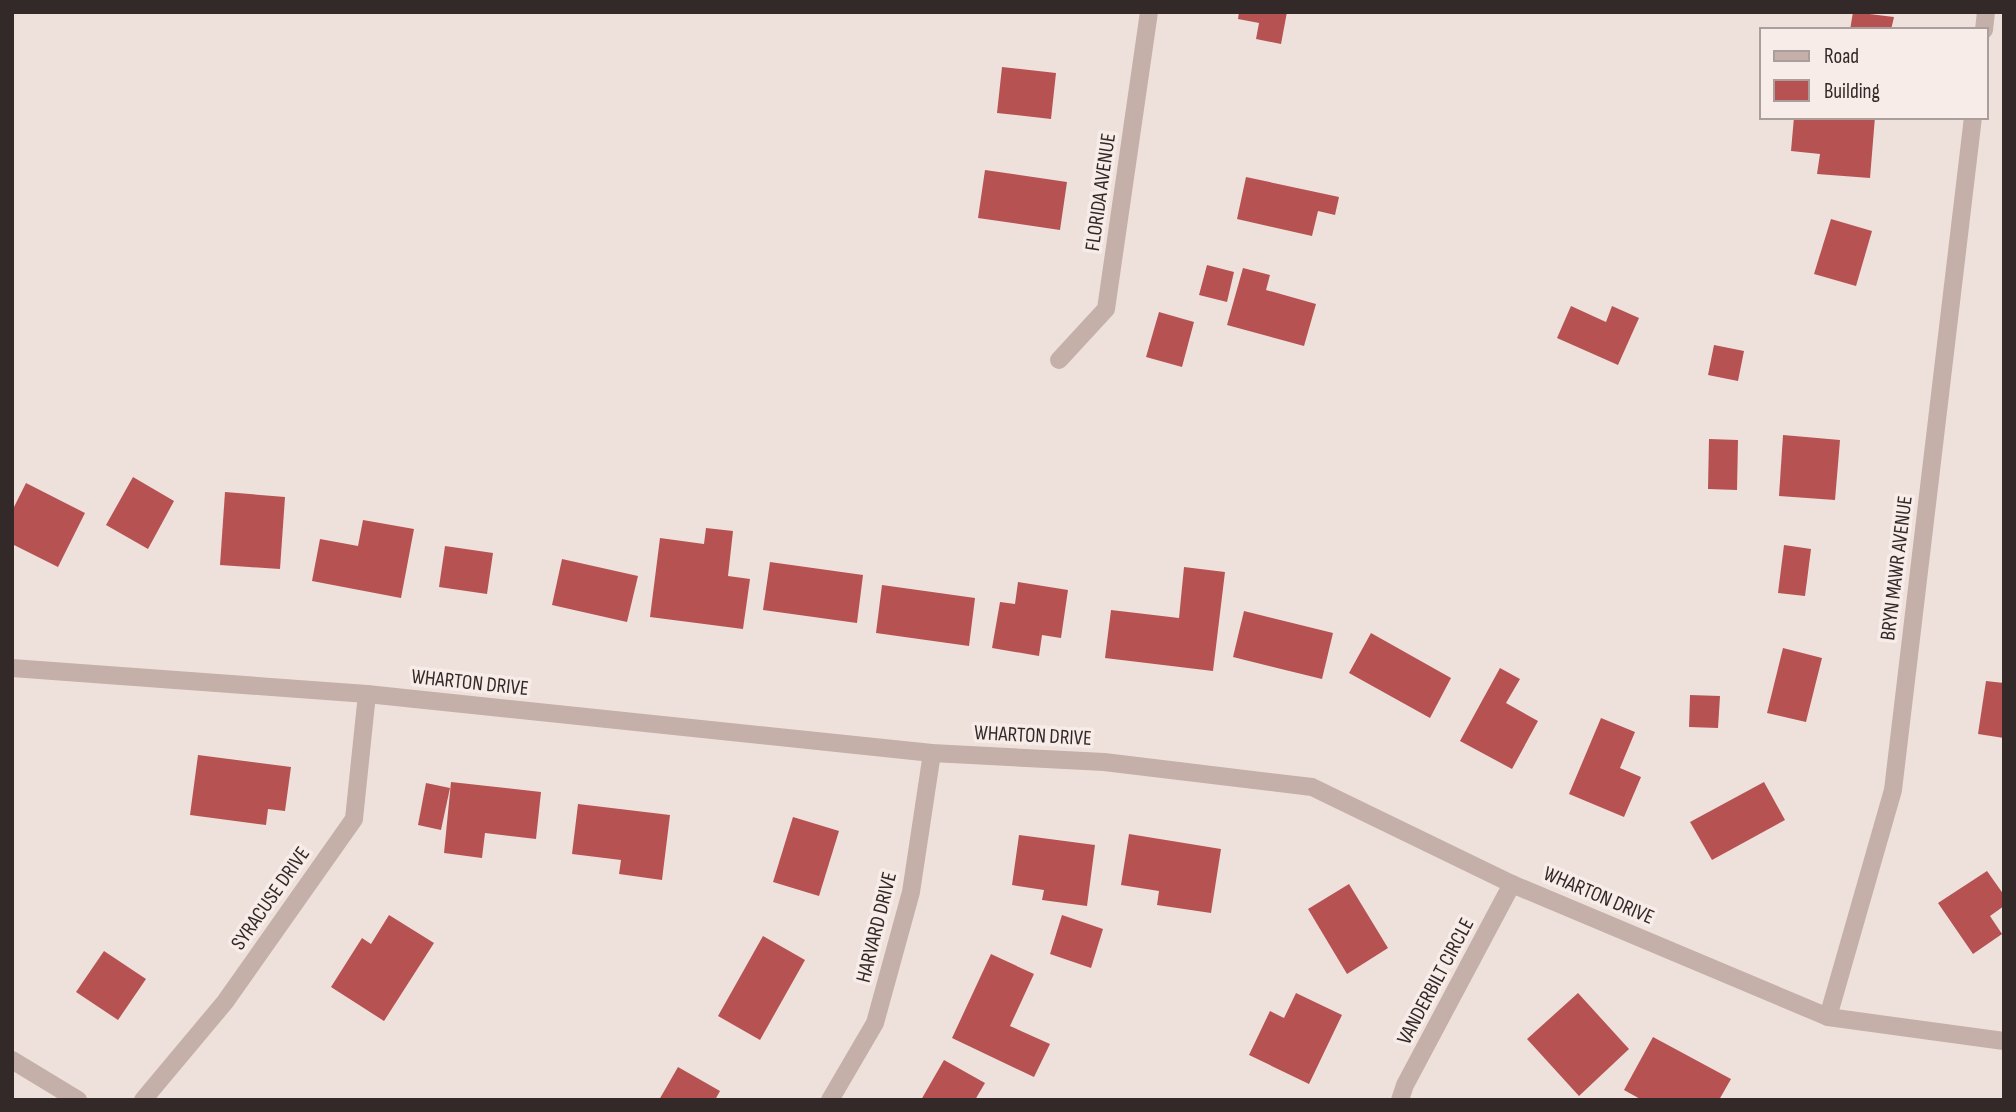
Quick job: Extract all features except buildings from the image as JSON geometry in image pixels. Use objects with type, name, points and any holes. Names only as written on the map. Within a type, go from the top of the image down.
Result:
[{"type":"street","name":"FLORIDA AVENUE","points":[[1059,360],[1106,309],[1149,12]]},
{"type":"street","name":"BRYN MAWR AVENUE","points":[[1828,1017],[1893,790],[1973,119]]},
{"type":"street","name":"WHARTON DRIVE","points":[[12,668],[367,694],[932,753],[1104,762],[1312,788],[1512,884],[1828,1017],[2004,1041]]},
{"type":"street","name":"SYRACUSE DRIVE","points":[[143,1100],[225,1002],[354,819],[367,694]]},
{"type":"street","name":"HARVARD DRIVE","points":[[830,1100],[875,1023],[911,892],[932,753]]},
{"type":"street","name":"VANDERBILT CIRCLE","points":[[1400,1100],[1405,1085],[1512,884]]},
{"type":"street","points":[[12,1060],[78,1100]]}]
